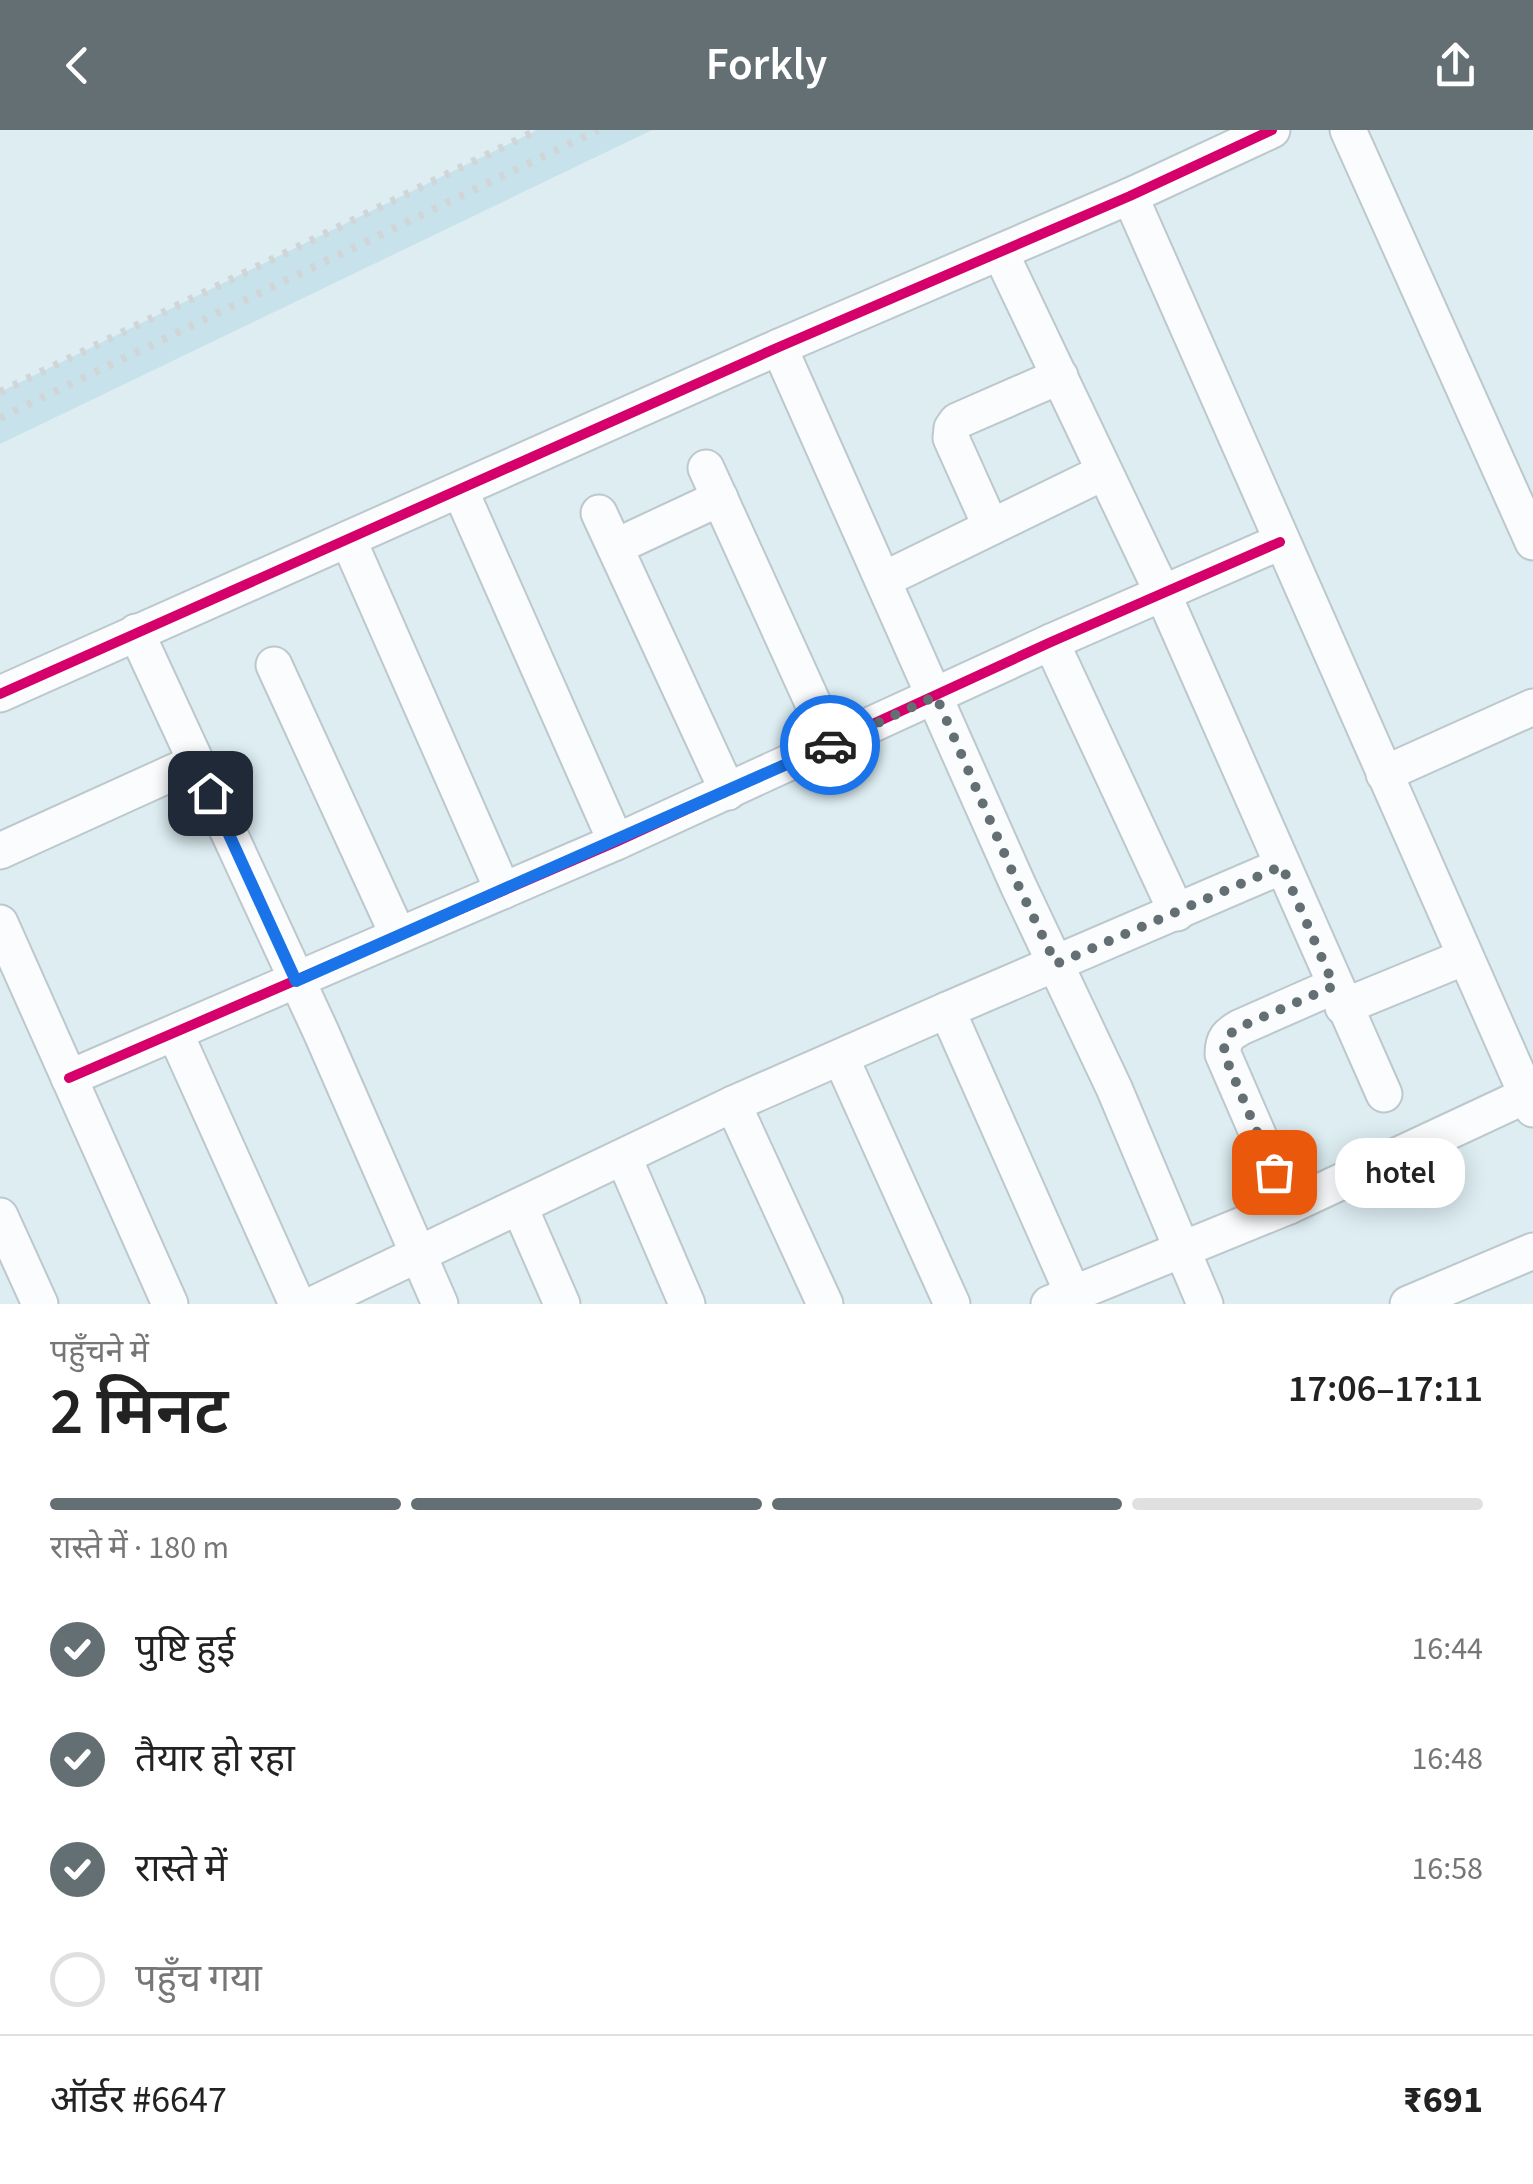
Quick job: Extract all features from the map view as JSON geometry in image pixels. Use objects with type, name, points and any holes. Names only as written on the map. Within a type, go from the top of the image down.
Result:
[{"type":"street","points":[[0,694],[1272,130]]},
{"type":"street","points":[[1348,130],[1533,542]]},
{"type":"street","points":[[947,1010],[1061,1299],[1530,1102],[1130,196]]},
{"type":"street","points":[[1000,252],[1162,594],[1384,1094]]},
{"type":"street","points":[[780,346],[1018,885],[1184,1248],[1205,1304]]},
{"type":"street","points":[[990,527],[951,438],[952,428],[957,421],[1060,376]]},
{"type":"street","points":[[885,579],[1104,472]]},
{"type":"street","points":[[614,547],[713,483],[832,745]]},
{"type":"street","points":[[460,490],[616,842]]},
{"type":"street","points":[[599,513],[728,792]]},
{"type":"street","points":[[348,539],[503,891]]},
{"type":"street","points":[[69,1078],[616,842],[1051,642],[1280,542]]},
{"type":"street","points":[[136,632],[440,1304]]},
{"type":"street","points":[[1051,642],[1176,913]]},
{"type":"street","points":[[274,665],[398,935]]},
{"type":"street","points":[[1384,774],[1533,707]]},
{"type":"street","points":[[0,851],[196,762]]},
{"type":"street","points":[[314,1304],[734,1104],[1282,866]]},
{"type":"street","points":[[0,923],[170,1304]]},
{"type":"street","points":[[1289,1206],[1224,1054],[1229,1034],[1240,1027],[1465,957]]},
{"type":"street","points":[[175,1033],[297,1304]]},
{"type":"street","points":[[841,1058],[952,1304]]},
{"type":"street","points":[[734,1104],[825,1304]]},
{"type":"street","points":[[624,1158],[688,1304]]},
{"type":"street","points":[[520,1208],[562,1304]]},
{"type":"street","points":[[0,1216],[40,1304]]},
{"type":"street","points":[[1408,1304],[1533,1251]]},
{"type":"shaded area","points":[[537,130],[652,130],[0,444],[0,392]]},
{"type":"railway","points":[[0,392],[538,130]]},
{"type":"railway","points":[[0,418],[598,130]]},
{"type":"cycle path","points":[[0,694],[1272,130]]},
{"type":"cycle path","points":[[69,1078],[616,842],[1051,642],[1280,542]]},
{"type":"way so far","points":[[830,745],[936,696],[1056,964],[1282,866],[1334,986],[1240,1027],[1224,1043],[1224,1054],[1274,1172]]},
{"type":"place","name":"hotel","points":[[1274,1172]]},
{"type":"route","points":[[210,793],[296,981],[830,745]]}]
